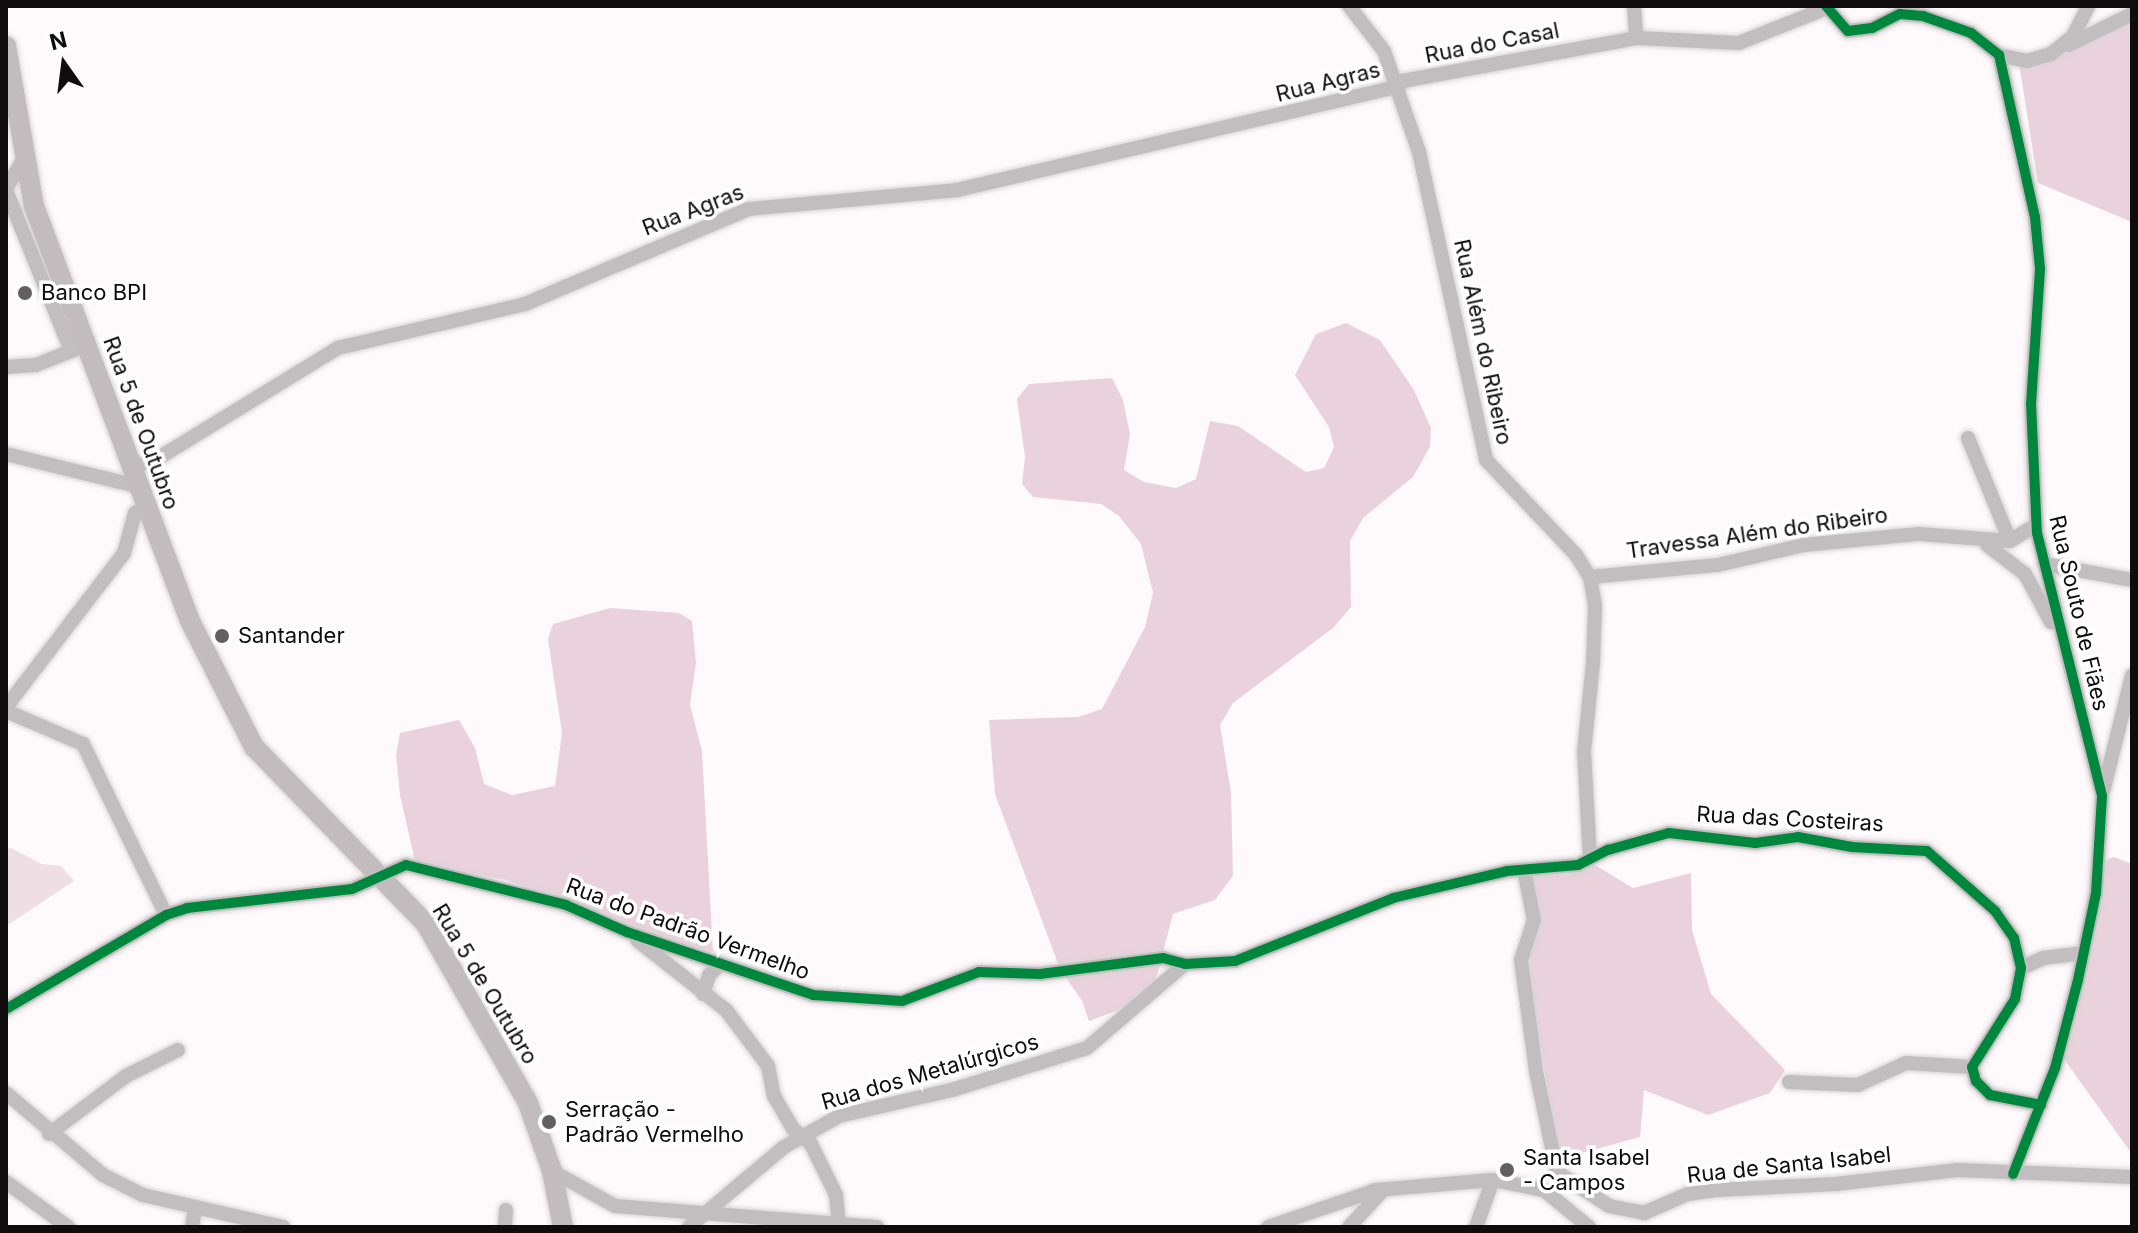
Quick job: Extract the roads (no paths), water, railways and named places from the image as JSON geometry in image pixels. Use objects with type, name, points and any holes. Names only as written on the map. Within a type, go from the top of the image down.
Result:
[{"type":"street","name":"Rua Além do Ribeiro","points":[[1349,6],[1384,51],[1398,84],[1432,197],[1486,460],[1576,555],[1590,577],[1595,606],[1584,752],[1590,859]]},
{"type":"street","points":[[1634,6],[1636,38]]},
{"type":"street","points":[[2051,54],[2073,36],[2088,6]]},
{"type":"street","name":"Rua do Casal","points":[[1398,84],[1636,38],[1739,43],[1826,7]]},
{"type":"street","points":[[1826,7],[1848,31],[1872,28],[1900,14],[1923,16],[1971,33],[1999,55],[2027,61],[2051,54],[2132,14]]},
{"type":"street","name":"Rua 5 de Outubro","points":[[6,46],[34,206],[79,348]]},
{"type":"street","name":"Rua Souto de Fiães","points":[[1999,55],[2020,133],[2040,269],[2031,403],[2036,525],[2061,640],[2102,796],[2096,893],[2084,953],[2041,1105],[2013,1174]]},
{"type":"street","name":"Rua Agras","points":[[133,467],[160,457],[338,348],[525,304],[749,209],[957,190],[1398,84]]},
{"type":"street","name":"Rua 5 de Outubro","points":[[25,156],[6,190],[133,467],[189,619],[254,747],[426,924],[528,1103],[552,1171],[563,1227]]},
{"type":"street","points":[[6,367],[36,365],[79,348]]},
{"type":"street","points":[[1968,438],[2010,541],[2036,525]]},
{"type":"street","points":[[6,454],[143,496],[124,553],[6,709],[83,744],[166,915]]},
{"type":"street","name":"Travessa Além do Ribeiro","points":[[1590,577],[1718,565],[1804,545],[1919,534],[2010,541]]},
{"type":"street","name":"Travessa Além do Ribeiro","points":[[1978,540],[2002,552],[2025,574],[2061,640]]},
{"type":"street","points":[[2044,564],[2132,580]]},
{"type":"street","points":[[2102,796],[2132,676]]},
{"type":"street","name":"Rua das Costeiras","points":[[1590,859],[1669,833],[1755,843],[1798,837],[1852,847],[1911,847],[1939,860],[1995,911],[2014,938],[2021,968]]},
{"type":"street","name":"Rua do Padrão Vermelho","points":[[6,1009],[166,915],[187,908],[352,889],[377,874],[406,865],[566,905],[627,932],[813,995],[860,1002],[902,1001],[979,972],[1040,974],[1163,958],[1185,964],[1235,961],[1393,898],[1524,870],[1561,868],[1590,859]]},
{"type":"street","points":[[1524,870],[1534,920],[1521,960],[1536,1071],[1557,1172],[1544,1190]]},
{"type":"street","points":[[627,932],[726,1010],[768,1066],[774,1096],[801,1136],[811,1144],[836,1195],[839,1224]]},
{"type":"street","points":[[2041,1105],[1990,1095],[1976,1081],[1972,1067],[2015,999],[2021,968],[2043,958],[2084,953]]},
{"type":"street","points":[[703,994],[709,975],[721,964]]},
{"type":"street","name":"Rua dos Metalúrgicos","points":[[689,1227],[801,1136],[839,1116],[952,1090],[1087,1048],[1185,964]]},
{"type":"street","points":[[49,1134],[126,1076],[178,1050]]},
{"type":"street","points":[[1789,1082],[1858,1085],[1906,1063],[1972,1067]]},
{"type":"street","points":[[6,1093],[49,1134],[103,1175],[143,1195],[283,1227]]},
{"type":"street","name":"Rua de Santa Isabel","points":[[1557,1172],[1609,1206],[1644,1213],[1688,1194],[1836,1184],[1957,1170],[2132,1177]]},
{"type":"street","points":[[552,1171],[615,1206],[877,1227]]},
{"type":"street","points":[[1476,1227],[1493,1180]]},
{"type":"street","points":[[1268,1227],[1383,1190],[1493,1180],[1544,1190],[1579,1222],[1589,1227]]},
{"type":"street","points":[[6,1182],[68,1227]]},
{"type":"street","points":[[1349,1227],[1383,1190]]},
{"type":"street","points":[[192,1227],[195,1209]]},
{"type":"street","points":[[505,1227],[506,1210]]},
{"type":"place","name":"Banco BPI","points":[[25,293]]},
{"type":"place","name":"Santander","points":[[222,636]]},
{"type":"place","name":"Serração - Padrão Vermelho","points":[[549,1122]]},
{"type":"place","name":"Santa Isabel - Campos","points":[[1507,1170]]}]
